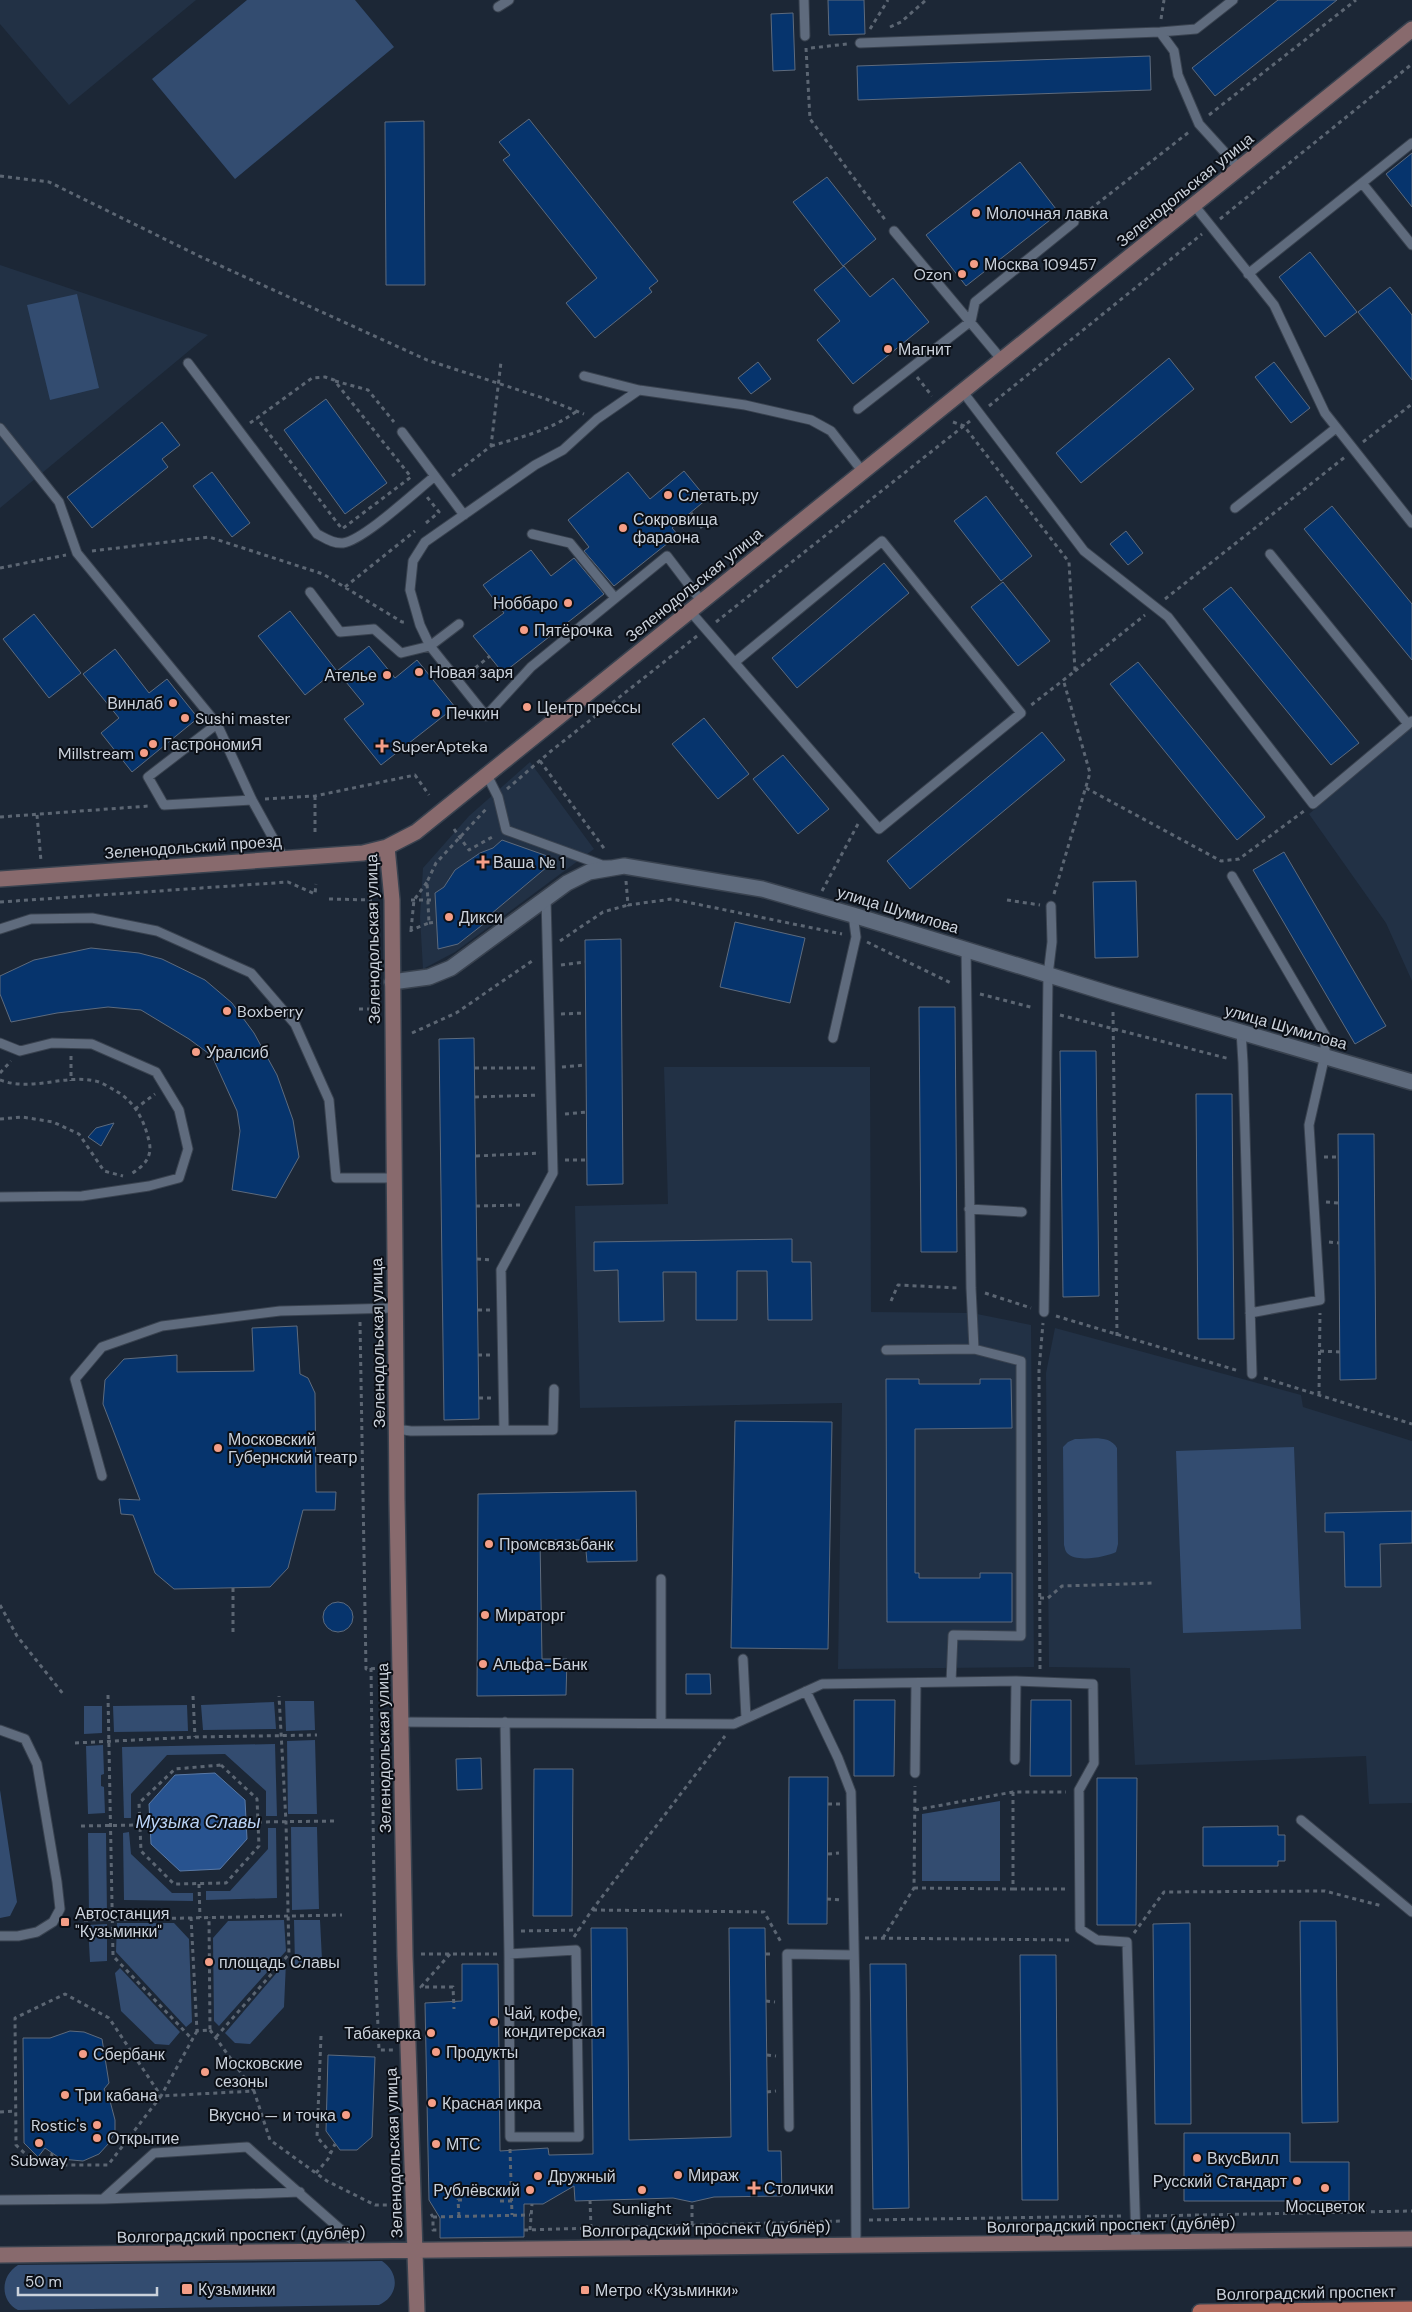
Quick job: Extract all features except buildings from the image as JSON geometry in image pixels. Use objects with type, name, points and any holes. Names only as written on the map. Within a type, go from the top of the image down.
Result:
[{"type":"main road","name":"Волгоградский проспект","points":[[1200,2312],[1412,2309]]},
{"type":"street","name":"Зеленодольская улица","points":[[417,2312],[405,1956],[396,1429],[392,900],[387,847],[416,832],[1412,29]]},
{"type":"street","name":"Зеленодольский проезд","points":[[0,880],[363,853],[387,847]]},
{"type":"street","name":"улица Шумилова","points":[[392,982],[428,977],[451,968],[567,883],[589,872],[624,866],[762,888],[853,914],[1114,995],[1412,1082]]},
{"type":"street","name":"Волгоградский проспект (дублёр)","points":[[0,2255],[1412,2239]]},
{"type":"lane","points":[[498,8],[509,0]]},
{"type":"lane","points":[[804,0],[805,36]]},
{"type":"lane","points":[[860,43],[1196,29],[1233,0]]},
{"type":"lane","points":[[1160,32],[1174,51],[1178,75],[1198,124],[1239,168]]},
{"type":"lane","points":[[1248,274],[1412,143]]},
{"type":"lane","points":[[1362,183],[1412,245]]},
{"type":"lane","points":[[1194,206],[1274,305],[1325,413],[1412,522]]},
{"type":"lane","points":[[858,409],[971,321],[976,302],[1074,222]]},
{"type":"lane","points":[[894,231],[1002,360]]},
{"type":"lane","points":[[188,363],[317,534],[330,541],[343,542],[359,536],[435,476]]},
{"type":"lane","points":[[584,376],[639,390],[744,405],[810,420],[830,431],[863,472]]},
{"type":"lane","points":[[639,390],[596,419],[563,450],[535,465],[425,542],[413,561],[410,590],[418,620],[430,646],[486,716],[531,666],[667,556],[702,602]]},
{"type":"lane","points":[[963,392],[1084,551],[1168,617],[1314,804],[1410,722],[1270,554]]},
{"type":"lane","points":[[0,428],[59,502],[76,553],[217,724],[252,800],[284,858]]},
{"type":"lane","points":[[1235,508],[1336,428]]},
{"type":"lane","points":[[402,432],[464,514]]},
{"type":"lane","points":[[532,534],[570,543],[615,598]]},
{"type":"lane","points":[[690,611],[879,829],[1021,713],[882,541],[735,662]]},
{"type":"lane","points":[[310,592],[340,632],[374,629],[401,653],[430,646],[459,624]]},
{"type":"lane","points":[[217,724],[148,777],[164,805],[252,800]]},
{"type":"lane","points":[[487,775],[498,797],[506,830],[602,865],[624,866]]},
{"type":"lane","points":[[1232,876],[1325,1034],[1325,1056],[1309,1125],[1320,1300],[1250,1313]]},
{"type":"lane","points":[[504,1429],[501,1270],[553,1173],[546,897]]},
{"type":"lane","points":[[1044,1312],[1048,975],[1052,942],[1051,906]]},
{"type":"lane","points":[[833,1038],[856,937],[853,914]]},
{"type":"lane","points":[[0,929],[31,919],[92,918],[157,931],[251,973],[295,1024],[328,1100],[336,1178],[394,1178]]},
{"type":"lane","points":[[966,949],[970,1288],[974,1349]]},
{"type":"lane","points":[[1241,1031],[1244,1063],[1252,1374]]},
{"type":"lane","points":[[0,1043],[20,1052],[52,1042],[92,1044],[156,1072],[179,1110],[188,1149],[179,1178],[149,1186],[82,1196],[0,1197]]},
{"type":"lane","points":[[969,1210],[1022,1212]]},
{"type":"lane","points":[[102,1476],[74,1379],[102,1347],[162,1326],[280,1311],[395,1308]]},
{"type":"lane","points":[[886,1350],[974,1349],[1021,1361],[1021,1636],[952,1635],[951,1682]]},
{"type":"lane","points":[[396,1429],[411,1431],[553,1430],[554,1389]]},
{"type":"lane","points":[[661,1579],[661,1723]]},
{"type":"lane","points":[[743,1659],[746,1718]]},
{"type":"lane","points":[[1015,1760],[1016,1681]]},
{"type":"lane","points":[[402,1722],[734,1724],[822,1684],[1016,1681],[1093,1684],[1094,1763],[1080,1792],[1080,1929],[1097,1940],[1127,1942],[1136,2242]]},
{"type":"lane","points":[[916,1683],[916,1773]]},
{"type":"lane","points":[[806,1691],[851,1792],[855,1938],[856,2245]]},
{"type":"lane","points":[[505,1722],[510,2137],[579,2137],[576,1950],[509,1954]]},
{"type":"lane","points":[[0,1730],[26,1738],[37,1764],[60,1909],[53,1922],[37,1932],[18,1936],[0,1936]]},
{"type":"lane","points":[[1301,1820],[1412,1912]]},
{"type":"lane","points":[[789,2127],[787,1954],[854,1956]]},
{"type":"lane","points":[[103,2199],[154,2153],[247,2147],[366,2251]]},
{"type":"lane","points":[[0,2200],[103,2199],[300,2192]]},
{"type":"path","points":[[868,33],[888,0]]},
{"type":"path","points":[[1160,32],[1164,0]]},
{"type":"path","points":[[1074,222],[1356,0]]},
{"type":"path","points":[[805,36],[810,119],[894,231]]},
{"type":"path","points":[[0,176],[49,182],[199,256],[427,360],[596,419]]},
{"type":"path","points":[[491,446],[500,384],[501,362]]},
{"type":"path","points":[[910,369],[932,396]]},
{"type":"path","points":[[240,431],[312,378],[325,377],[368,390],[402,432]]},
{"type":"path","points":[[334,380],[439,512],[425,524]]},
{"type":"path","points":[[1021,713],[1412,404]]},
{"type":"path","points":[[441,484],[491,446],[540,432],[564,421],[577,411]]},
{"type":"path","points":[[257,418],[342,529],[411,477]]},
{"type":"path","points":[[953,422],[964,426],[1069,562],[1075,671]]},
{"type":"path","points":[[691,512],[702,528]]},
{"type":"path","points":[[345,587],[417,530]]},
{"type":"path","points":[[0,568],[76,553],[209,537],[323,574],[402,622],[418,620]]},
{"type":"path","points":[[458,682],[490,656]]},
{"type":"path","points":[[1007,900],[1051,906],[1090,773],[1063,679]]},
{"type":"path","points":[[410,940],[413,900],[427,882],[436,863],[498,797],[551,751]]},
{"type":"path","points":[[540,761],[606,852],[602,865]]},
{"type":"path","points":[[252,800],[315,796],[415,775],[429,794]]},
{"type":"path","points":[[1086,788],[1221,861],[1239,859],[1314,804]]},
{"type":"path","points":[[315,796],[316,832]]},
{"type":"path","points":[[0,817],[164,805]]},
{"type":"path","points":[[831,893],[822,891],[864,812]]},
{"type":"path","points":[[37,814],[44,899]]},
{"type":"path","points":[[454,829],[469,850],[506,830]]},
{"type":"path","points":[[624,866],[628,905]]},
{"type":"path","points":[[0,902],[288,882],[315,894],[316,884]]},
{"type":"path","points":[[427,882],[430,923]]},
{"type":"path","points":[[329,899],[372,900]]},
{"type":"path","points":[[412,1033],[456,1013],[602,912],[628,905],[672,899],[856,937],[966,991],[1113,1031],[1244,1063]]},
{"type":"path","points":[[413,900],[435,900]]},
{"type":"path","points":[[410,930],[436,922]]},
{"type":"path","points":[[547,966],[585,962]]},
{"type":"path","points":[[1114,995],[1117,1336]]},
{"type":"path","points":[[548,1014],[586,1013]]},
{"type":"path","points":[[70,1044],[72,1081]]},
{"type":"path","points":[[475,1068],[550,1068],[586,1064]]},
{"type":"path","points":[[0,1080],[13,1085],[97,1081],[125,1096],[144,1120],[150,1144],[150,1158],[141,1168],[126,1176],[104,1171],[79,1134],[53,1122],[22,1117],[0,1120]]},
{"type":"path","points":[[135,1109],[165,1087]]},
{"type":"path","points":[[475,1097],[551,1095]]},
{"type":"path","points":[[551,1114],[587,1112]]},
{"type":"path","points":[[476,1156],[552,1157],[587,1160]]},
{"type":"path","points":[[476,1206],[536,1204]]},
{"type":"path","points":[[891,1301],[898,1285],[970,1288],[1117,1336],[1252,1374],[1412,1424]]},
{"type":"path","points":[[1319,1395],[1320,1300]]},
{"type":"path","points":[[360,1308],[366,1669],[371,1668],[375,1958],[379,2050],[408,2050]]},
{"type":"path","points":[[1040,1674],[1038,1370],[1044,1312]]},
{"type":"path","points":[[1320,1350],[1340,1352]]},
{"type":"path","points":[[1040,1598],[1048,1598],[1062,1586],[1155,1583]]},
{"type":"path","points":[[232,1588],[233,1635]]},
{"type":"path","points":[[0,1605],[17,1636],[64,1695]]},
{"type":"path","points":[[108,1696],[113,1956],[192,2039]]},
{"type":"path","points":[[193,1696],[195,1737]]},
{"type":"path","points":[[216,2037],[289,1954],[286,1822],[279,1696]]},
{"type":"path","points":[[566,1950],[592,1910],[734,1724]]},
{"type":"path","points":[[75,1743],[195,1737],[317,1735]]},
{"type":"path","points":[[221,1765],[257,1800],[259,1846],[226,1883],[174,1884],[141,1851],[140,1824],[139,1804],[175,1768],[221,1765]]},
{"type":"path","points":[[883,1939],[914,1888],[916,1773]]},
{"type":"path","points":[[915,1810],[1013,1792],[1080,1792]]},
{"type":"path","points":[[1013,1792],[1013,1889]]},
{"type":"path","points":[[258,1822],[338,1821]]},
{"type":"path","points":[[81,1826],[140,1824]]},
{"type":"path","points":[[199,1884],[200,1918]]},
{"type":"path","points":[[914,1888],[1080,1890]]},
{"type":"path","points":[[1127,1942],[1164,1892],[1325,1891],[1383,1906]]},
{"type":"path","points":[[592,1910],[764,1912],[787,1954]]},
{"type":"path","points":[[84,1920],[342,1915]]},
{"type":"path","points":[[161,2096],[196,2031],[191,1917]]},
{"type":"path","points":[[209,1917],[210,2030],[254,2091]]},
{"type":"path","points":[[508,1931],[579,1930]]},
{"type":"path","points":[[855,1938],[1097,1940]]},
{"type":"path","points":[[450,1954],[421,1987],[453,1987],[454,2009]]},
{"type":"path","points":[[405,1956],[509,1954]]},
{"type":"path","points":[[0,2112],[15,2111],[15,2018],[65,1994],[109,2018],[161,2096]]},
{"type":"path","points":[[196,2031],[210,2030]]},
{"type":"path","points":[[320,2036],[317,2137],[331,2153]]},
{"type":"path","points":[[110,2101],[161,2096]]},
{"type":"path","points":[[510,2137],[512,2216]]},
{"type":"path","points":[[316,2173],[331,2153],[335,2144]]},
{"type":"path","points":[[26,2154],[31,2150]]},
{"type":"path","points":[[51,2164],[52,2153]]},
{"type":"path","points":[[459,2216],[458,2200],[464,2200]]},
{"type":"path","points":[[590,2200],[591,2228]]},
{"type":"path","points":[[500,2201],[512,2201]]},
{"type":"path","points":[[692,2202],[692,2225]]},
{"type":"path","points":[[530,2230],[532,2204]]},
{"type":"path","points":[[433,2217],[530,2216]]},
{"type":"path","points":[[524,2230],[855,2220]]},
{"type":"shaded area","points":[[0,0],[196,0],[69,105],[0,24]]},
{"type":"shaded area","points":[[247,0],[355,0],[394,47],[235,179],[152,79]]},
{"type":"shaded area","points":[[0,265],[208,335],[0,508]]},
{"type":"shaded area","points":[[77,294],[99,388],[50,400],[27,305]]},
{"type":"shaded area","points":[[1412,726],[1412,981],[1386,923],[1309,814]]},
{"type":"shaded area","points":[[530,762],[594,849],[455,952],[423,969],[420,917],[423,868],[469,816]]},
{"type":"shaded area","points":[[664,1067],[870,1067],[871,1312],[972,1313],[1031,1325],[1034,1667],[838,1669],[842,1403],[580,1408],[575,1206],[668,1204]]},
{"type":"shaded area","points":[[1055,1328],[1301,1395],[1303,1407],[1412,1441],[1412,1803],[1369,1804],[1366,1756],[1135,1765],[1130,1668],[1049,1667],[1046,1373]]},
{"type":"shaded area","points":[[1075,1439],[1104,1439],[1114,1444],[1117,1448],[1118,1544],[1116,1552],[1105,1556],[1077,1558],[1067,1553],[1065,1549],[1063,1447]]},
{"type":"shaded area","points":[[1294,1447],[1301,1629],[1183,1633],[1176,1451]]},
{"type":"shaded area","points":[[285,1701],[314,1701],[315,1730],[286,1731]]},
{"type":"shaded area","points":[[274,1702],[276,1729],[203,1730],[201,1705]]},
{"type":"shaded area","points":[[187,1705],[188,1731],[114,1732],[113,1706]]},
{"type":"shaded area","points":[[84,1706],[102,1706],[102,1733],[84,1734]]},
{"type":"shaded area","points":[[315,1740],[317,1814],[288,1814],[287,1741]]},
{"type":"shaded area","points":[[275,1744],[277,1816],[266,1816],[266,1791],[225,1754],[167,1755],[131,1794],[131,1818],[124,1818],[122,1747]]},
{"type":"shaded area","points":[[103,1745],[104,1774],[101,1775],[101,1786],[104,1787],[105,1813],[88,1814],[86,1746]]},
{"type":"shaded area","points":[[0,1790],[17,1902],[10,1916],[0,1918]]},
{"type":"shaded area","points":[[1000,1801],[1000,1881],[922,1881],[922,1814]]},
{"type":"shaded area","points":[[291,1827],[317,1827],[319,1909],[292,1910]]},
{"type":"shaded area","points":[[268,1828],[276,1828],[277,1898],[206,1900],[206,1891],[230,1891],[268,1849]]},
{"type":"shaded area","points":[[129,1832],[131,1854],[172,1893],[193,1893],[193,1901],[124,1900],[123,1833]]},
{"type":"shaded area","points":[[88,1833],[106,1833],[107,1915],[89,1915]]},
{"type":"shaded area","points":[[284,1920],[286,1951],[219,2026],[214,2021],[213,1938],[228,1921]]},
{"type":"shaded area","points":[[294,1920],[320,1920],[322,1960],[295,1966]]},
{"type":"shaded area","points":[[117,1923],[174,1923],[189,1939],[192,2022],[186,2027],[116,1952]]},
{"type":"shaded area","points":[[107,1924],[107,1961],[90,1962],[88,1925]]},
{"type":"shaded area","points":[[286,1962],[284,2007],[250,2044],[235,2043],[225,2033]]},
{"type":"shaded area","points":[[120,1968],[180,2032],[169,2045],[155,2044],[121,2011],[115,1973]]},
{"type":"shaded area","points":[[382,2261],[392,2272],[395,2284],[390,2296],[379,2305],[18,2310],[8,2301],[4,2288],[8,2275],[18,2265]]},
{"type":"water","name":"Музыка Славы","points":[[215,1773],[245,1800],[247,1839],[220,1869],[180,1871],[151,1844],[149,1804],[175,1775]]},
{"type":"place","name":"Молочная лавка","points":[[976,213]]},
{"type":"place","name":"Москва 109457","points":[[974,264]]},
{"type":"place","name":"Ozon","points":[[962,274]]},
{"type":"place","name":"Магнит","points":[[888,349]]},
{"type":"place","name":"Слетать.ру","points":[[668,495]]},
{"type":"place","name":"Сокровища фараона","points":[[623,528]]},
{"type":"place","name":"Ноббаро","points":[[568,603]]},
{"type":"place","name":"Пятёрочка","points":[[524,630]]},
{"type":"place","name":"Новая заря","points":[[419,672]]},
{"type":"place","name":"Ателье","points":[[387,675]]},
{"type":"place","name":"Винлаб","points":[[173,703]]},
{"type":"place","name":"Центр прессы","points":[[527,707]]},
{"type":"place","name":"Печкин","points":[[436,713]]},
{"type":"place","name":"Sushi master","points":[[185,718]]},
{"type":"place","name":"ГастрономиЯ","points":[[153,744]]},
{"type":"place","name":"SuperApteka","points":[[382,746]]},
{"type":"place","name":"Millstream","points":[[144,753]]},
{"type":"place","name":"Ваша № 1","points":[[483,862]]},
{"type":"place","name":"Дикси","points":[[449,917]]},
{"type":"place","name":"Boxberry","points":[[227,1011]]},
{"type":"place","name":"Уралсиб","points":[[196,1052]]},
{"type":"place","name":"Московский Губернский театр","points":[[218,1448]]},
{"type":"place","name":"Промсвязьбанк","points":[[489,1544]]},
{"type":"place","name":"Мираторг","points":[[485,1615]]},
{"type":"place","name":"Альфа-Банк","points":[[483,1664]]},
{"type":"place","name":"Автостанция \"Кузьминки\"","points":[[65,1922]]},
{"type":"place","name":"площадь Славы","points":[[209,1962]]},
{"type":"place","name":"Чай, кофе, кондитерская","points":[[494,2022]]},
{"type":"place","name":"Табакерка","points":[[431,2033]]},
{"type":"place","name":"Продукты","points":[[436,2052]]},
{"type":"place","name":"Сбербанк","points":[[83,2054]]},
{"type":"place","name":"Московские сезоны","points":[[205,2072]]},
{"type":"place","name":"Три кабана","points":[[65,2095]]},
{"type":"place","name":"Красная икра","points":[[432,2103]]},
{"type":"place","name":"Вкусно — и точка","points":[[346,2115]]},
{"type":"place","name":"Rostic's","points":[[97,2125]]},
{"type":"place","name":"Открытие","points":[[97,2138]]},
{"type":"place","name":"Subway","points":[[39,2143]]},
{"type":"place","name":"МТС","points":[[436,2144]]},
{"type":"place","name":"ВкусВилл","points":[[1197,2158]]},
{"type":"place","name":"Мираж","points":[[678,2175]]},
{"type":"place","name":"Дружный","points":[[538,2176]]},
{"type":"place","name":"Русский Стандарт","points":[[1297,2181]]},
{"type":"place","name":"Столички","points":[[754,2188]]},
{"type":"place","name":"Мосцветок","points":[[1325,2188]]},
{"type":"place","name":"Рублёвский","points":[[530,2190]]},
{"type":"place","name":"Sunlight","points":[[642,2190]]},
{"type":"place","name":"Кузьминки","points":[[187,2289]]},
{"type":"place","name":"Метро «Кузьминки»","points":[[585,2290]]}]
